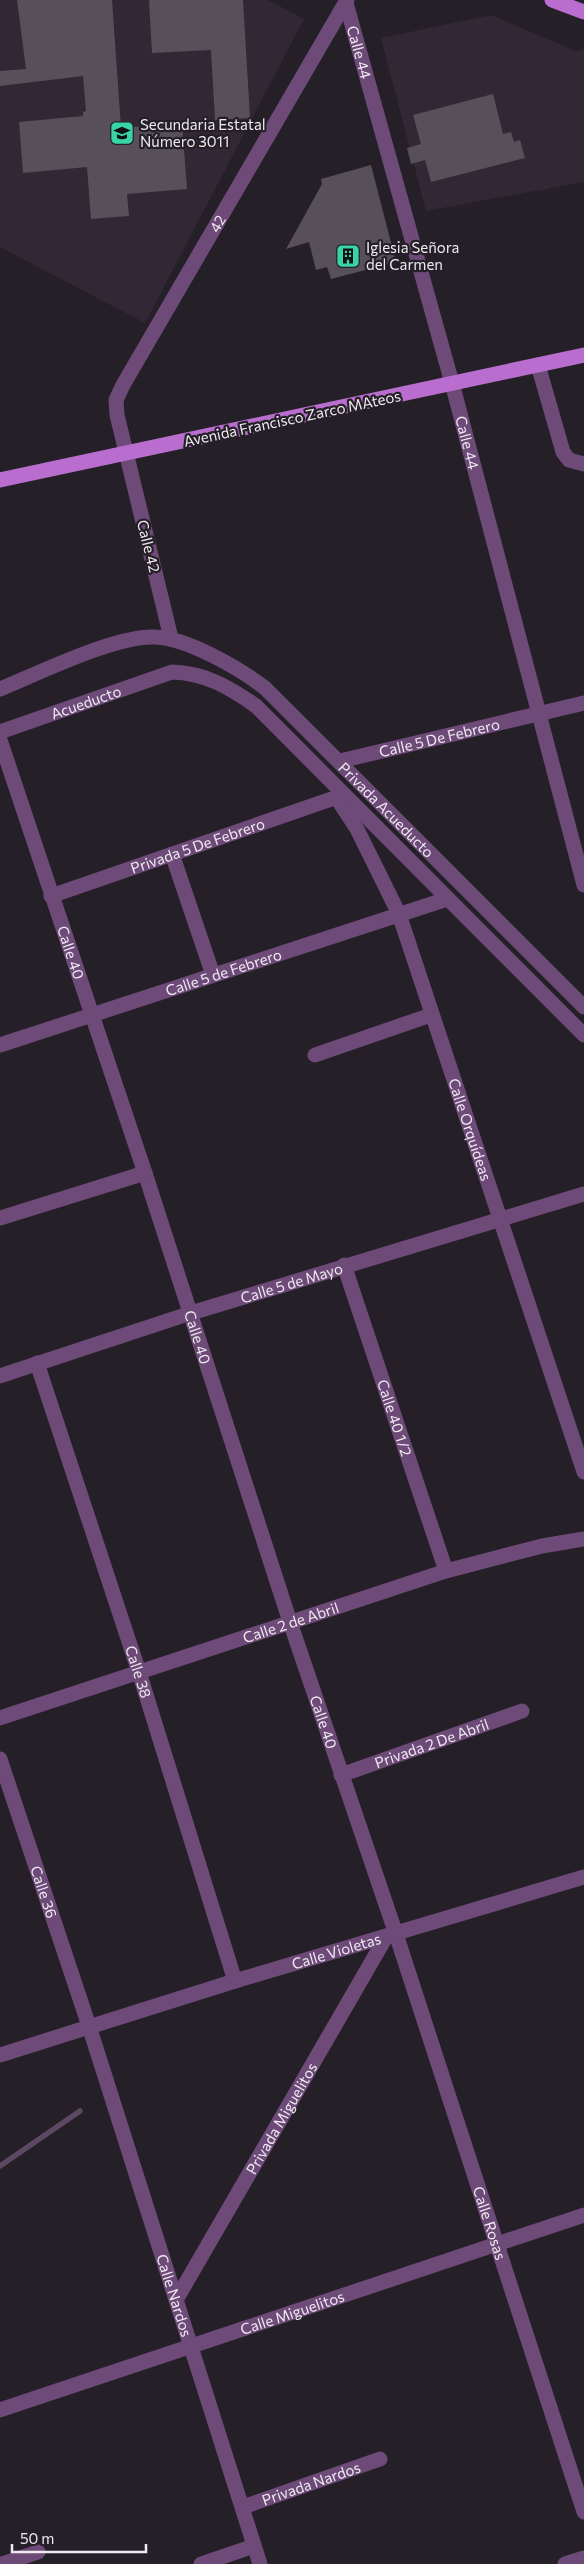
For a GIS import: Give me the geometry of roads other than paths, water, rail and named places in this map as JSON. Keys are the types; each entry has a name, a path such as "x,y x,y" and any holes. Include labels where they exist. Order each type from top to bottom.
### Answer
{"main road":[{"path":"552,0 584,12"},
{"name":"Avenida Francisco Zarco MAteos","path":"0,480 584,355"}],"street":[{"name":"Calle 44","path":"347,1 582,867 584,884"},
{"name":"42","path":"126,454 117,415 116,400 123,385 347,1"},
{"path":"538,364 563,452 569,460 584,464"},
{"name":"Calle 42","path":"126,454 171,638"},
{"path":"0,689 131,639 171,638"},
{"name":"Privada Acueducto","path":"171,638 230,664 265,688 584,1007"},
{"name":"Privada Acueducto","path":"172,672 189,673 209,678 256,706 340,796 398,850 584,1035"},
{"name":"Acueducto","path":"0,732 172,672"},
{"name":"Calle 5 De Febrero","path":"340,761 584,703"},
{"name":"Calle 40","path":"0,740 145,1172 391,1936"},
{"name":"Privada 5 De Febrero","path":"51,896 340,796"},
{"name":"Calle Orquídeas","path":"340,796 399,914 499,1220 577,1433 584,1472"},
{"path":"398,850 412,836"},
{"path":"172,854 213,975"},
{"name":"Calle 5 de Febrero","path":"0,1045 446,899"},
{"path":"315,1055 431,1016"},
{"path":"0,1218 145,1172"},
{"name":"Calle 5 de Mayo","path":"0,1376 191,1313 584,1194"},
{"name":"Calle 40 1/2","path":"344,1266 446,1571"},
{"name":"Calle 38","path":"37,1363 139,1672 235,1981"},
{"name":"Calle 2 de Abril","path":"0,1718 446,1571 550,1544 584,1539"},
{"name":"Privada 2 De Abril","path":"340,1775 522,1711"},
{"name":"Calle 36","path":"0,1759 89,2026"},
{"name":"Calle Violetas","path":"0,2055 235,1981 584,1877"},
{"name":"Calle Rosas","path":"391,1936 584,2512"},
{"name":"Privada Miguelitos","path":"176,2300 391,1936"},
{"name":"Calle Nardos","path":"89,2026 260,2564"},
{"name":"Calle Miguelitos","path":"0,2410 584,2215"},
{"name":"Privada Nardos","path":"243,2507 380,2459"},
{"path":"201,2564 254,2546"},
{"path":"2,2564 38,2552"},
{"path":"565,2564 584,2558"}],"waterway":[{"path":"0,2166 80,2111"}],"place":[{"name":"Secundaria Estatal Número 3011","path":"122,133"},
{"name":"Iglesia Señora del Carmen","path":"348,256"}]}
